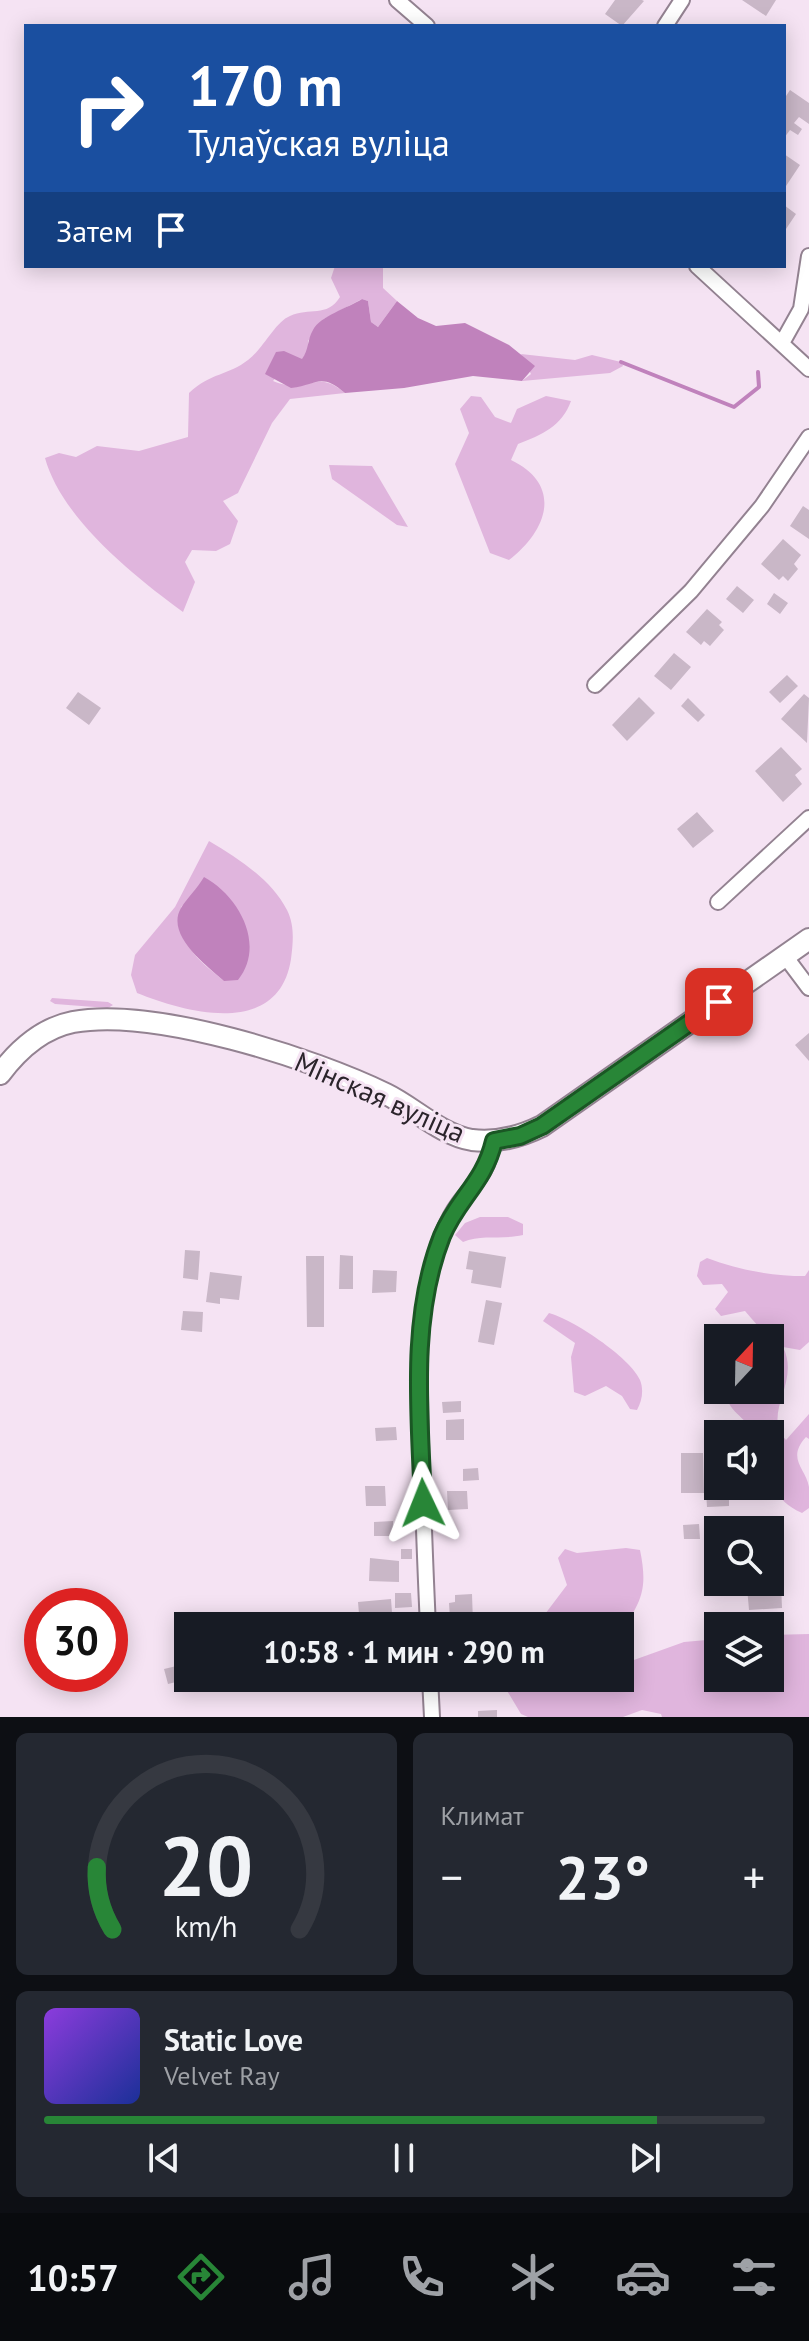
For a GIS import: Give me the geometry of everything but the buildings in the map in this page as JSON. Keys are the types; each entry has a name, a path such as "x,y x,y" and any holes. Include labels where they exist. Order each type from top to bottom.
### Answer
{"main road":[{"path":"494,1141 520,1136 542,1126 809,939"},
{"name":"Мінская вуліца","path":"0,1074 28,1044 52,1028 73,1022 97,1020 177,1028 301,1059 388,1095 453,1133 470,1139 494,1141"}],"street":[{"path":"397,0 425,24"},
{"path":"666,24 682,0"},
{"path":"782,343 801,309 809,256"},
{"path":"699,268 809,369"},
{"path":"595,685 691,591 762,506 809,437"},
{"path":"718,902 809,818"},
{"path":"785,956 809,988"},
{"path":"428,1612 420,1393 421,1343 430,1273 442,1235 459,1203 475,1187 489,1161 494,1141"},
{"path":"431,1692 432,1717"}],"shaded area":[{"path":"334,268 383,268 383,288 397,301 378,327 371,322 368,301 362,299 324,319 308,341 308,350 302,360 293,358 273,381 296,386 326,382 345,393 290,399 272,423 238,493 223,501 238,521 230,544 216,551 192,550 185,562 195,582 183,612 122,564 83,524 54,481 45,458 59,453 76,457 97,446 139,451 188,437 189,393 248,360 285,319 297,313 329,308 340,297 331,278"},
{"path":"362,299 368,301 371,322 378,327 397,301 418,318 436,326 465,323 509,345 535,366 522,381 473,376 404,388 345,393 324,381 291,388 265,374 276,352 284,351 302,359 317,325"},
{"path":"521,354 575,360 592,355 621,362 623,366 610,373 522,381 531,374"},
{"path":"471,396 481,397 495,417 511,423 517,409 546,396 571,401 557,423 518,444 511,460 538,482 544,495 544,508 533,535 509,560 490,553 455,464 469,433 460,409"},
{"path":"329,465 372,466 408,527 397,525 332,479"},
{"path":"209,841 243,863 272,889 290,916 291,959 283,984 269,1000 251,1010 229,1013 181,1008 137,993 131,975 135,955 175,907","holes":["194,895 224,981 197,957 187,942 181,907"]},
{"path":"204,877 228,896 245,922 249,952 238,980 224,981 217,975 190,949 179,929 181,908"},
{"path":"52,998 108,1002 113,1005 108,1008 55,1004 50,1001"},
{"path":"480,1217 508,1217 523,1224 523,1235 463,1242 455,1235 465,1223"},
{"path":"707,1258 743,1269 805,1276 809,1270 809,1342 800,1350 784,1347 784,1324 756,1324 745,1311 721,1316 715,1309 728,1292 722,1284 703,1285 697,1276 700,1262"},
{"path":"549,1313 599,1340 625,1361 640,1380 642,1388 637,1410 630,1409 622,1396 606,1386 585,1396 574,1392 571,1357 575,1343 543,1321"},
{"path":"784,1350 788,1373 784,1389"},
{"path":"730,1404 780,1404 778,1420 744,1420"},
{"path":"809,1414 809,1439 806,1437 800,1445 797,1457 809,1487 809,1508 802,1513 783,1500 784,1437 786,1440"},
{"path":"626,1548 640,1550 643,1585 634,1612 547,1612 567,1585 558,1558 565,1549 577,1553"},
{"path":"809,1634 809,1717 662,1717 661,1714 642,1710 623,1717 528,1717 521,1714 508,1692 634,1692 634,1660 684,1642 704,1640 704,1692 784,1692 784,1635"}],"waterway":[{"path":"621,362 734,407 759,387 758,372"}],"route":[{"path":"423,1503 421,1343 430,1273 442,1235 459,1203 475,1187 489,1161 494,1141 520,1136 542,1126 719,1002"}]}
